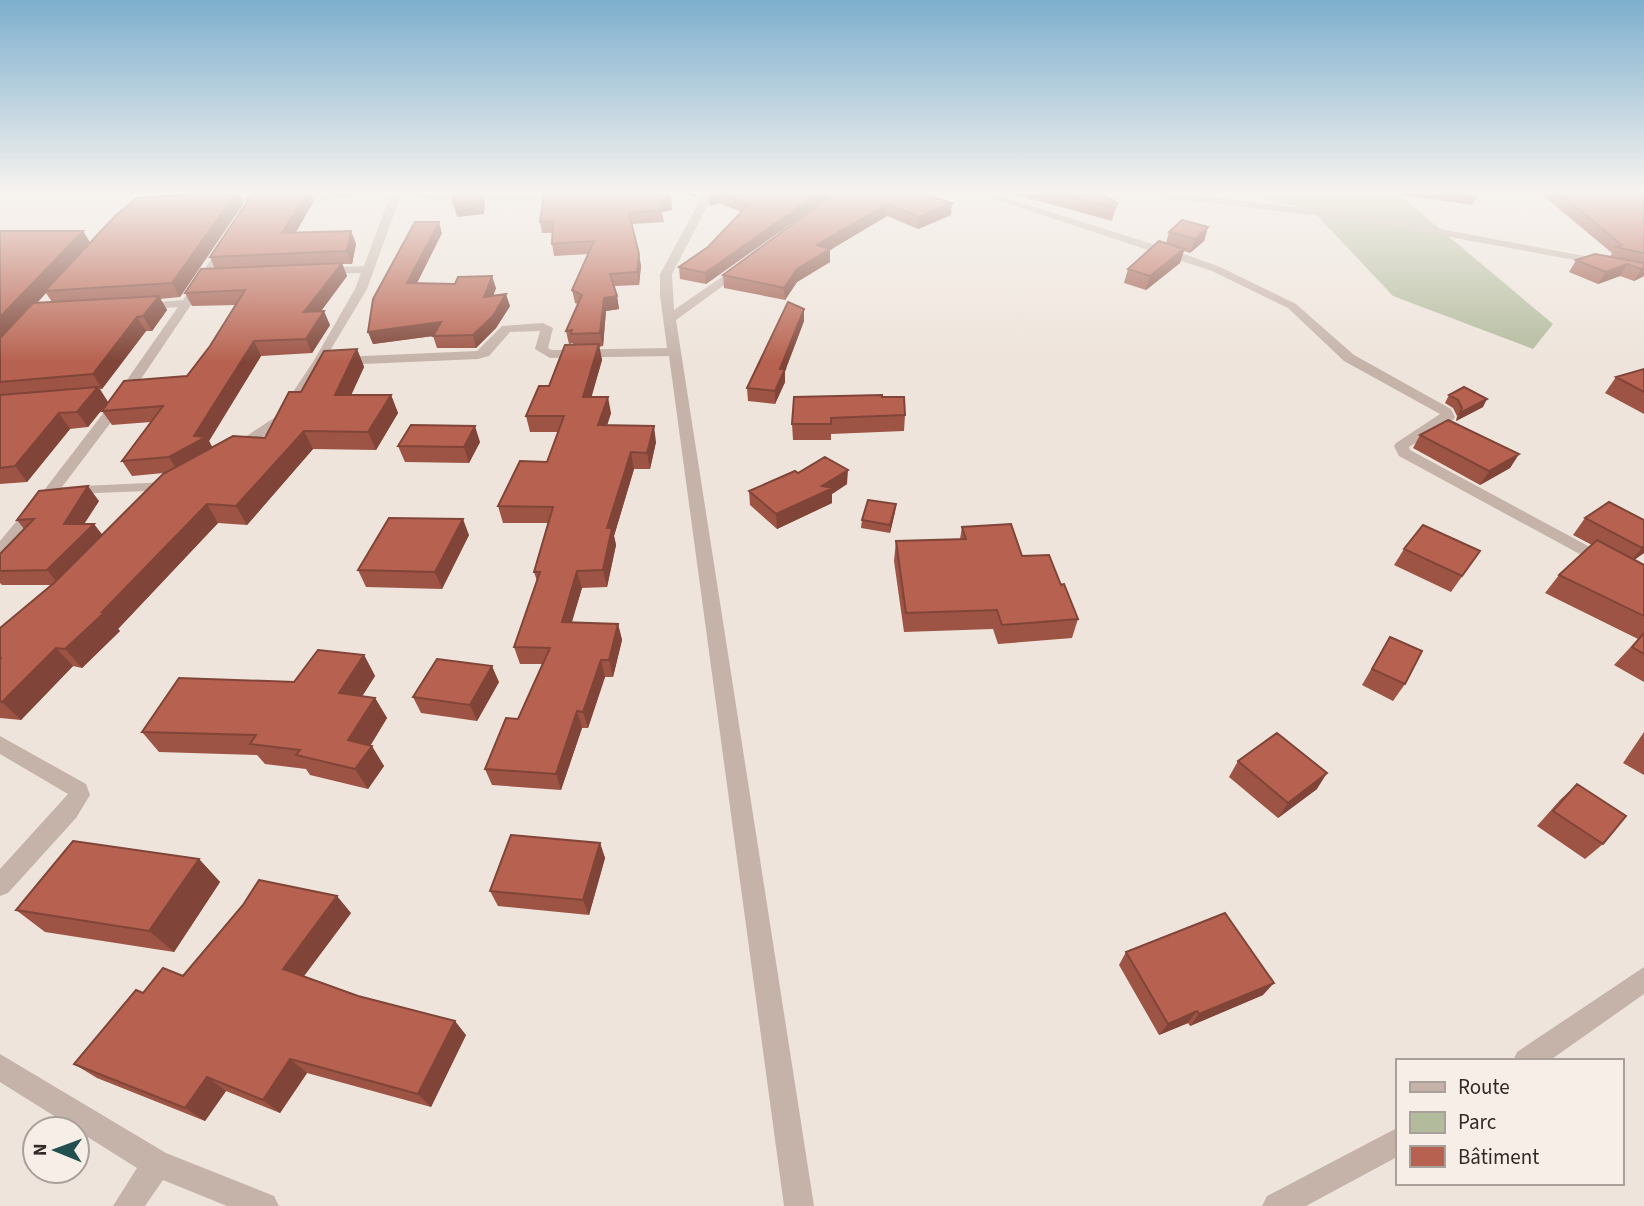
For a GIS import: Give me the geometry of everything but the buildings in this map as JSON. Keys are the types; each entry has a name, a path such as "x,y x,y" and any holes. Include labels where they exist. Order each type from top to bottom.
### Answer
{"street":[{"path":"0,552 50,492 117,395 187,303 211,277 225,249"},
{"path":"225,455 278,423 319,362 369,269 376,249"},
{"path":"679,249 666,274 666,295 799,1206"},
{"path":"1158,249 1186,258 1292,306 1349,358 1446,412 1448,417 1401,446 1404,453 1644,583"},
{"path":"1524,249 1644,270"},
{"path":"670,319 750,262"},
{"path":"314,272 369,269"},
{"path":"133,306 187,303"},
{"path":"319,362 478,355 485,352 506,329 543,327 547,332 541,349 550,354 675,352"},
{"path":"152,505 169,487 182,479"},
{"path":"50,492 169,487"},
{"path":"0,744 79,790 79,796 0,885"},
{"path":"1529,1059 1644,979"},
{"path":"0,1067 157,1164 264,1206"},
{"path":"1277,1206 1351,1169 1396,1143"},
{"path":"128,1206 157,1164"}],"green space":[{"path":"1349,249 1464,249 1553,324 1533,349 1393,296"}]}
